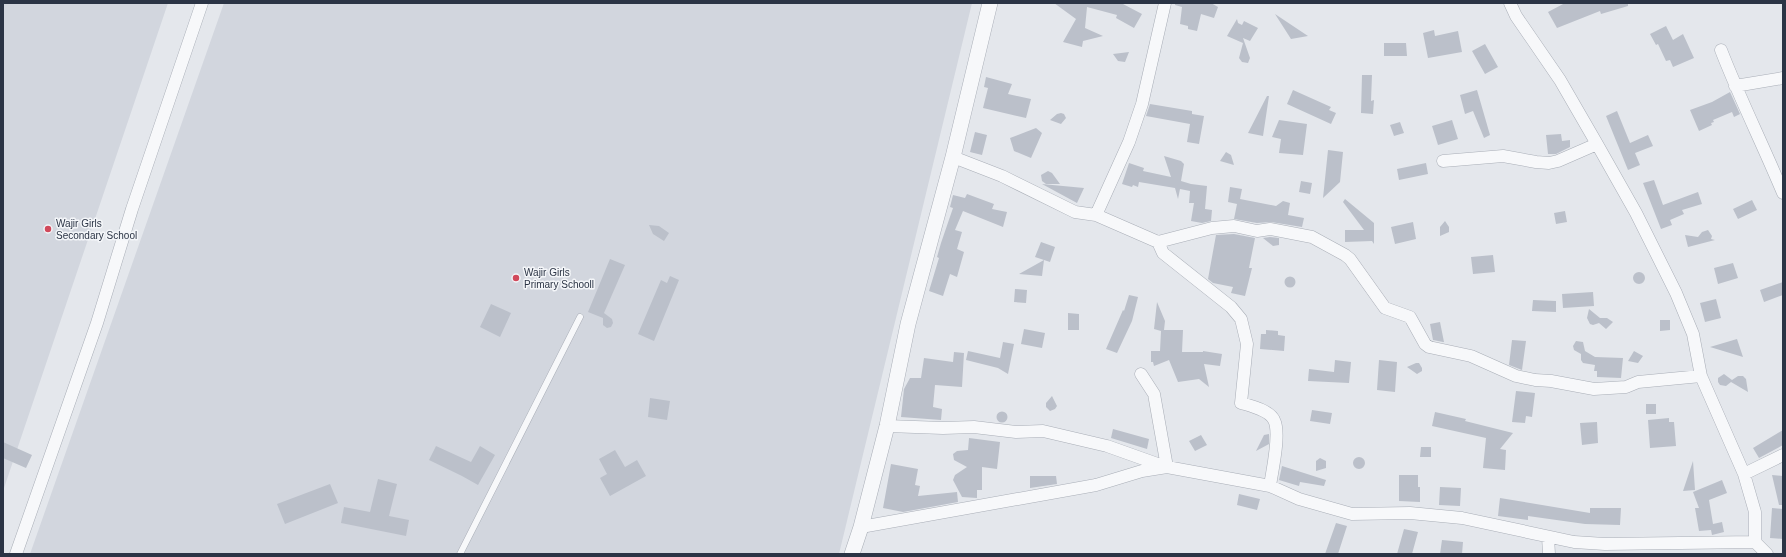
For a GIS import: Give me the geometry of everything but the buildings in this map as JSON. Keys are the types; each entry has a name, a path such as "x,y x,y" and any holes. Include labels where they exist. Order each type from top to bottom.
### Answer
{"street":[{"path":"16,554 97,323 132,209 202,3"},
{"path":"852,554 861,527 887,426 908,324 953,157 990,3"},
{"path":"1096,215 1129,142 1142,104 1165,3"},
{"path":"1510,3 1516,16 1560,80 1597,144 1636,213 1676,293 1693,334 1701,376 1744,474 1755,512 1755,542 1767,554"},
{"path":"1721,50 1735,86 1767,154 1783,193"},
{"path":"1735,86 1783,78"},
{"path":"1443,161 1503,156 1549,163 1558,161 1597,144"},
{"path":"953,157 1002,176 1075,212 1096,215 1158,242 1212,228 1234,226 1257,231 1270,229 1312,237 1345,255 1385,308 1410,316 1425,344 1429,347 1471,356 1516,376 1594,388 1626,387 1638,382 1701,376"},
{"path":"1158,242 1163,253 1231,307 1241,318 1247,344 1241,402 1265,412 1274,420 1276,434 1270,486"},
{"path":"1141,374 1154,394 1167,467"},
{"path":"887,426 943,428 974,427 1016,432 1043,431 1107,446 1167,467 1270,486 1299,499 1352,514 1410,513 1462,518 1574,542 1606,544 1755,542"},
{"path":"1744,474 1783,455"},
{"path":"861,527 1096,485 1142,471 1167,467"},
{"path":"1548,537 1549,554"}],"lane":[{"path":"460,554 580,317"}],"shaded area":[{"name":"Wajir Girls Secondary School","path":"3,3 168,3 3,491"},
{"name":"Wajir Girls Primary Schooll","path":"224,3 972,3 839,554 30,554"}],"place":[{"name":"Wajir Girls Secondary School","path":"48,229"},
{"name":"Wajir Girls Primary Schooll","path":"516,278"}]}
